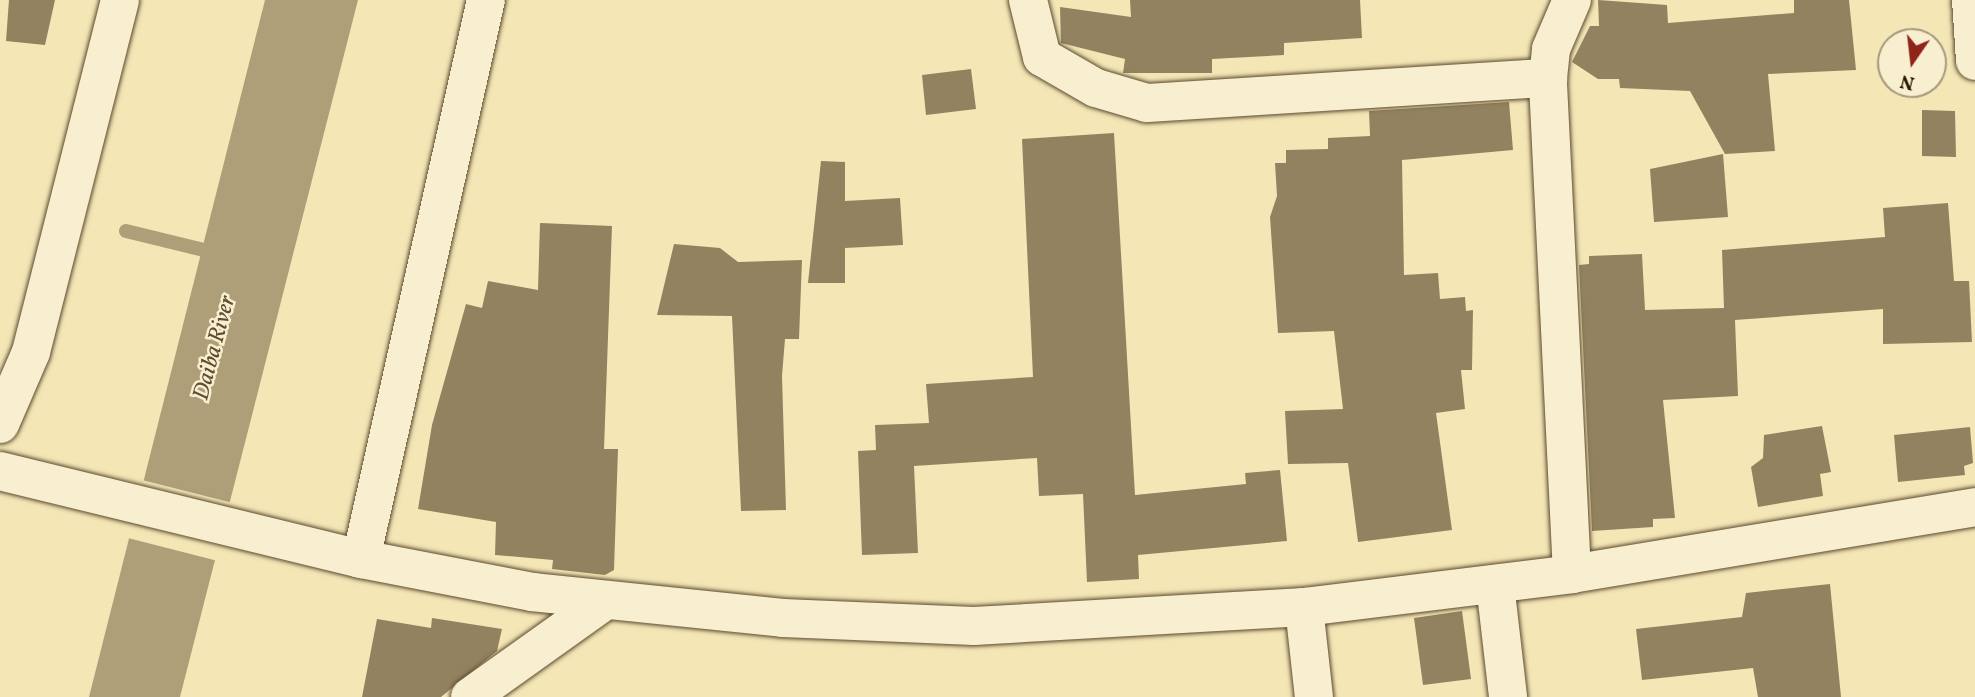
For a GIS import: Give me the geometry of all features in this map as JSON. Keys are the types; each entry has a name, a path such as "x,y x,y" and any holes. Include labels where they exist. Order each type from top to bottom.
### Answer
{"street":[{"path":"0,424 31,352 120,0"},
{"path":"352,557 486,0"},
{"path":"1028,0 1042,57 1096,88 1147,103 1548,78"},
{"path":"1572,0 1551,49 1548,78 1572,574"},
{"path":"1971,0 1975,61"},
{"path":"6,472 352,557 602,603 974,626 1304,607 1572,574 1975,507"},
{"path":"1495,584 1508,697"},
{"path":"470,697 602,603"},
{"path":"1304,607 1314,697"}],"water":[{"name":"Daiba River","path":"265,0 358,0 180,697 89,697"}],"pier":[{"path":"138,479 233,503 218,561 124,537"}],"building":[{"path":"9,0 55,0 45,45 6,41"},
{"path":"1130,0 1360,0 1362,38 1284,43 1284,55 1212,59 1212,73 1123,73 1125,59 1061,43 1060,7 1131,17"},
{"path":"1598,0 1667,5 1668,23 1794,13 1794,0 1849,0 1856,70 1768,74 1775,151 1725,154 1690,91 1620,88 1619,79 1598,79 1572,62 1590,26 1599,26"},
{"path":"971,69 976,109 926,115 922,75"},
{"path":"1509,102 1513,150 1402,160 1404,275 1438,273 1440,299 1465,297 1466,311 1473,310 1472,370 1461,370 1465,409 1436,413 1452,530 1358,542 1348,463 1288,464 1285,411 1343,409 1334,331 1278,333 1270,217 1277,196 1275,163 1286,163 1286,150 1328,149 1328,138 1370,136 1369,111"},
{"path":"1922,110 1955,111 1956,157 1922,156"},
{"path":"1114,133 1135,495 1246,484 1245,473 1280,470 1287,541 1138,555 1139,579 1087,582 1083,494 1039,496 1037,458 914,466 918,553 862,555 858,451 876,450 875,425 929,423 926,384 1033,377 1022,139"},
{"path":"1723,154 1728,217 1654,222 1650,169"},
{"path":"821,161 845,162 845,201 900,198 903,245 845,248 845,283 808,283"},
{"path":"1948,203 1954,281 1969,281 1972,342 1883,344 1883,309 1735,320 1738,396 1663,400 1675,518 1653,519 1653,527 1592,531 1579,265 1589,264 1589,256 1642,254 1645,310 1724,308 1722,250 1885,237 1883,208"},
{"path":"540,223 612,226 604,449 618,449 614,570 605,575 552,569 553,560 495,555 496,522 418,509 432,425 466,304 482,308 488,281 538,290"},
{"path":"674,244 720,248 738,262 802,260 799,339 785,339 782,376 786,510 741,511 732,316 657,315"},
{"path":"1822,426 1831,472 1820,474 1823,496 1758,507 1751,467 1763,458 1764,435"},
{"path":"1970,427 1973,463 1964,466 1965,475 1898,482 1894,435"},
{"path":"1830,584 1841,697 1758,697 1753,668 1642,680 1636,629 1742,617 1746,593"},
{"path":"1462,611 1471,679 1423,685 1414,618"},
{"path":"432,618 502,629 497,651 441,697 362,697 377,619 431,628"}],"waterway":[{"path":"126,231 216,253"}]}
